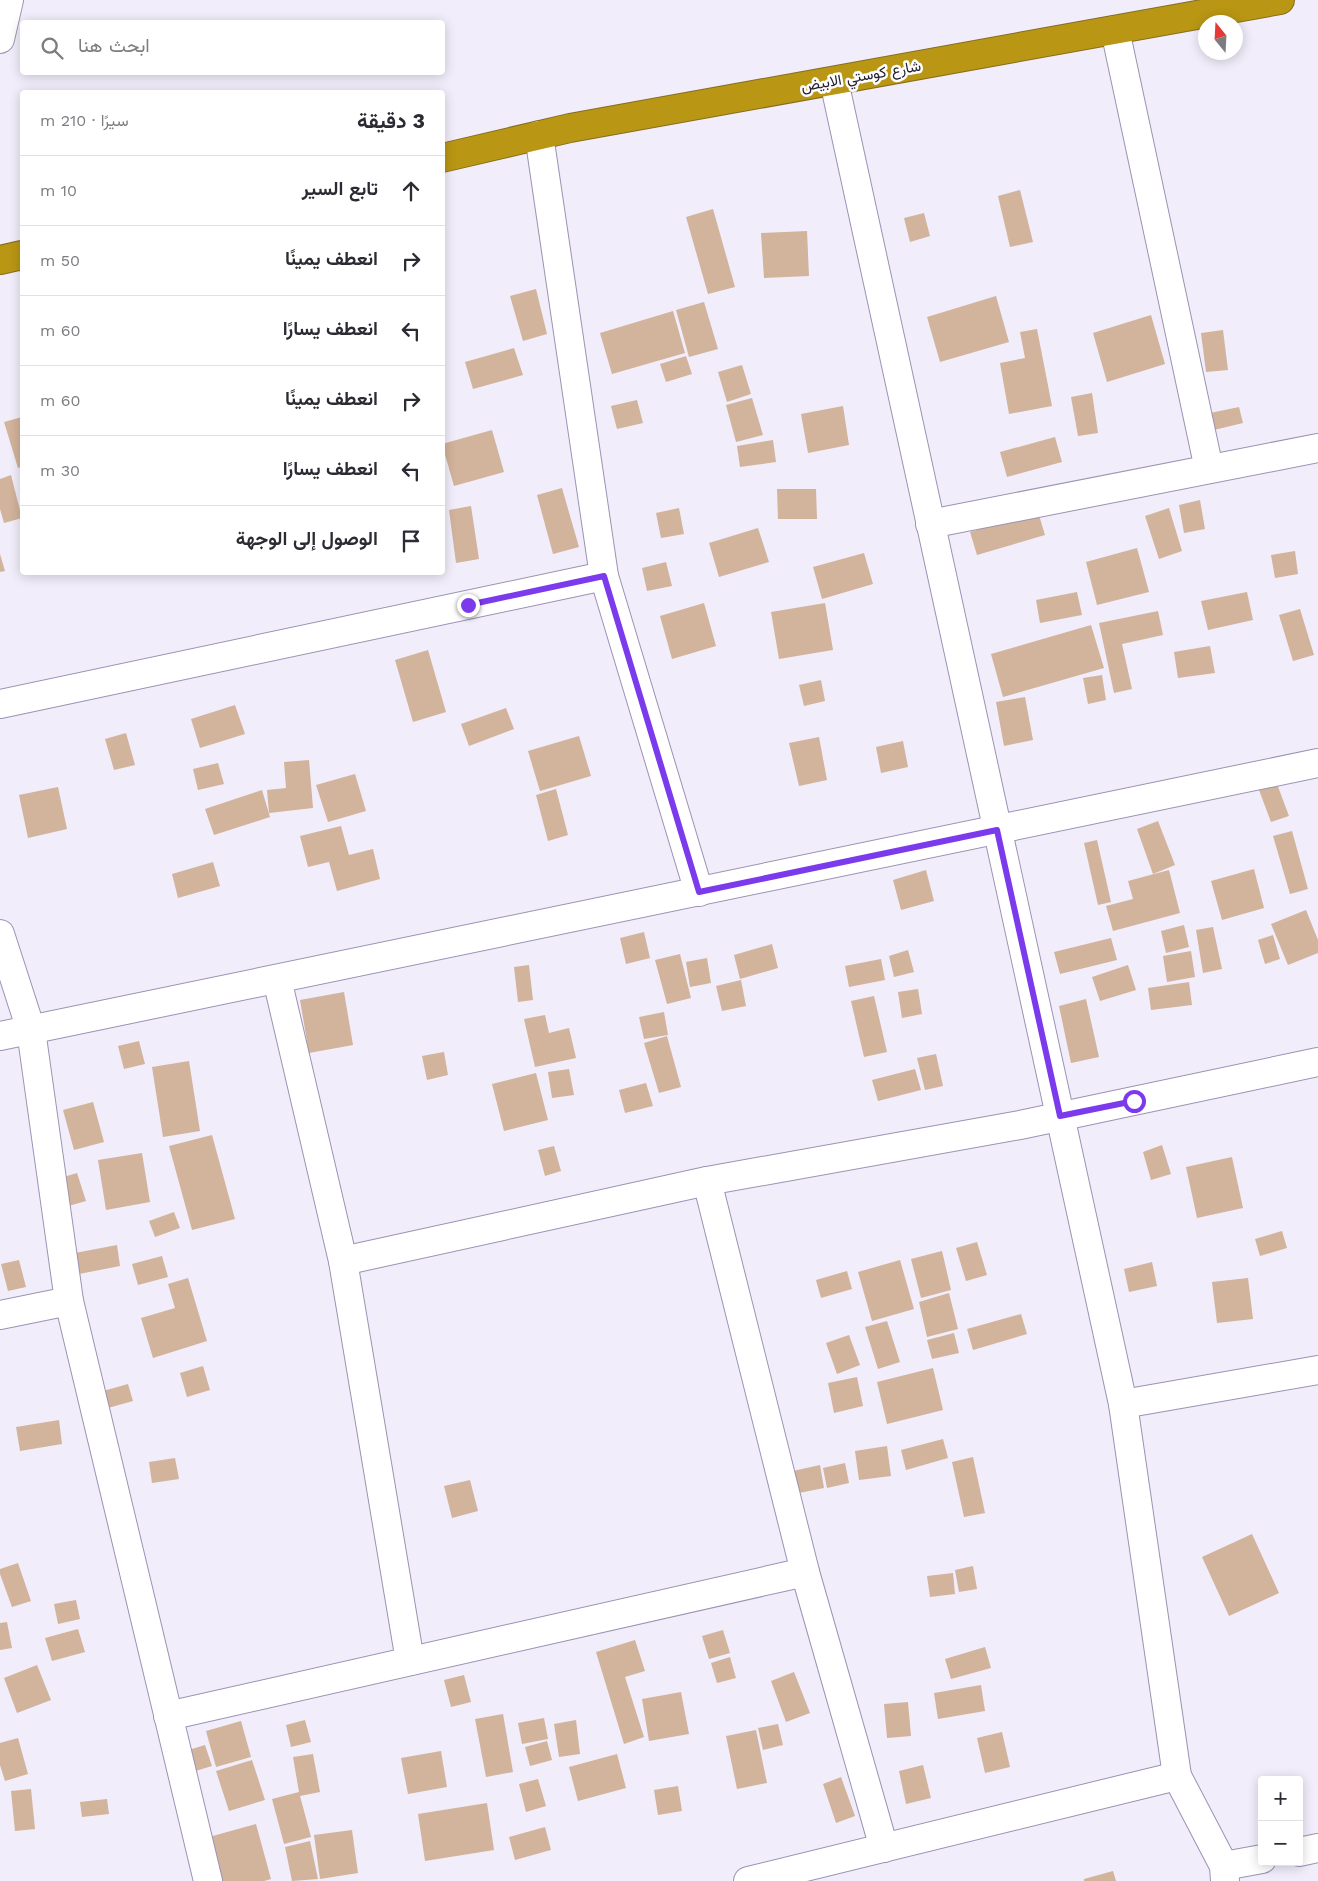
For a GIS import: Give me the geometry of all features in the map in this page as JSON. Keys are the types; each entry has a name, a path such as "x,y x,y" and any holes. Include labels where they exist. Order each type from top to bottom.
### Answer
{"highway":[{"name":"شارع كوستي الابيض","path":"445,157 539,135 1280,0"},
{"path":"0,260 20,255"}],"street":[{"path":"0,38 9,0"},
{"path":"1115,30 1208,470"},
{"path":"834,81 1124,1404 1177,1776 1225,1873 1258,1861"},
{"path":"539,135 604,576 699,892"},
{"path":"930,524 1318,448"},
{"path":"0,704 604,576"},
{"path":"0,1036 1318,763"},
{"path":"0,934 31,1030 69,1301 208,1881"},
{"path":"277,979 343,1261 410,1661"},
{"path":"343,1261 708,1181 1060,1116 1318,1062"},
{"path":"708,1181 805,1572 884,1848"},
{"path":"0,1315 69,1301"},
{"path":"1124,1404 1318,1370"},
{"path":"168,1716 805,1572"},
{"path":"748,1881 1177,1776"},
{"path":"1303,1851 1318,1848"}],"building":[{"path":"1020,190 1033,242 1010,247 998,196"},
{"path":"713,209 735,287 708,294 686,217"},
{"path":"924,213 930,236 910,242 904,218"},
{"path":"807,231 809,276 764,278 761,233"},
{"path":"536,289 547,334 523,341 510,296"},
{"path":"996,296 1009,342 940,362 927,317"},
{"path":"704,302 718,349 689,357 676,310"},
{"path":"673,311 685,353 612,374 600,333"},
{"path":"1151,315 1165,364 1107,382 1093,333"},
{"path":"1037,329 1052,406 1009,414 1000,363 1025,358 1020,332"},
{"path":"1223,330 1228,370 1206,372 1201,333"},
{"path":"514,348 523,375 473,389 465,362"},
{"path":"686,356 692,374 666,382 660,364"},
{"path":"742,365 751,394 727,402 718,372"},
{"path":"1092,393 1098,433 1078,436 1071,397"},
{"path":"752,398 763,435 736,442 726,405"},
{"path":"637,400 643,423 617,429 611,406"},
{"path":"843,406 849,445 808,453 801,414"},
{"path":"1239,407 1243,423 1214,430 1210,413"},
{"path":"20,418 20,468 18,468 4,422"},
{"path":"492,430 504,472 454,486 445,454 445,443"},
{"path":"1055,437 1062,462 1007,477 1000,452"},
{"path":"773,440 776,462 740,467 737,446"},
{"path":"11,475 20,510 20,519 4,523 0,509 0,479"},
{"path":"562,488 579,547 553,554 537,495"},
{"path":"777,489 816,489 817,519 778,519"},
{"path":"1200,500 1205,529 1184,533 1179,505"},
{"path":"471,506 479,559 456,563 449,510"},
{"path":"679,508 684,534 661,538 656,513"},
{"path":"1169,508 1182,551 1159,559 1145,516"},
{"path":"1038,512 1045,535 977,555 970,532"},
{"path":"758,528 769,562 719,577 709,543"},
{"path":"1137,548 1149,592 1097,605 1086,562"},
{"path":"1295,551 1298,574 1275,578 1271,555"},
{"path":"864,553 873,584 822,599 813,567"},
{"path":"0,554 5,571 0,572"},
{"path":"666,562 672,586 647,591 642,568"},
{"path":"1077,592 1082,615 1040,623 1036,600"},
{"path":"1247,592 1253,620 1208,630 1201,601"},
{"path":"704,603 716,646 672,659 660,616"},
{"path":"825,603 833,650 779,659 771,612"},
{"path":"1300,609 1314,655 1293,661 1279,615"},
{"path":"1158,611 1163,635 1122,644 1132,689 1114,693 1099,623"},
{"path":"1091,625 1104,668 1003,697 991,654"},
{"path":"1210,646 1215,673 1178,678 1174,652"},
{"path":"428,650 446,712 413,722 395,660"},
{"path":"1102,675 1106,700 1088,704 1083,678"},
{"path":"821,680 825,701 804,706 799,685"},
{"path":"1025,697 1033,740 1004,746 996,702"},
{"path":"235,705 245,734 200,748 191,719"},
{"path":"506,708 514,729 469,746 461,724"},
{"path":"126,733 135,765 114,770 105,739"},
{"path":"579,736 591,776 540,791 528,751"},
{"path":"819,737 827,780 799,786 789,743"},
{"path":"903,741 908,767 881,773 876,747"},
{"path":"309,760 313,808 269,813 267,790 286,788 284,762"},
{"path":"218,763 224,784 198,790 193,769"},
{"path":"355,774 366,811 328,822 316,785"},
{"path":"1274,776 1289,816 1271,822 1256,782"},
{"path":"58,787 67,829 28,838 19,795"},
{"path":"556,789 568,835 548,841 536,795"},
{"path":"262,790 270,817 214,835 205,809"},
{"path":"1158,821 1175,865 1153,874 1137,829"},
{"path":"341,826 349,855 373,849 380,879 337,891 329,862 308,867 300,836"},
{"path":"1292,831 1308,889 1290,894 1273,836"},
{"path":"1097,840 1111,902 1098,905 1084,843"},
{"path":"213,862 220,886 178,898 172,874"},
{"path":"1254,869 1264,908 1222,920 1211,881"},
{"path":"926,870 934,901 901,910 893,880"},
{"path":"1169,870 1180,913 1113,931 1106,906 1133,899 1128,881"},
{"path":"1306,910 1318,940 1318,953 1288,965 1271,924"},
{"path":"1184,925 1189,947 1166,953 1161,931"},
{"path":"1213,927 1222,969 1203,973 1196,930"},
{"path":"644,932 650,958 626,964 620,938"},
{"path":"1273,935 1280,959 1265,964 1258,940"},
{"path":"1111,938 1117,960 1060,974 1054,952"},
{"path":"772,944 778,968 740,979 734,955"},
{"path":"908,950 914,972 894,977 889,956"},
{"path":"1191,951 1195,977 1167,982 1163,956"},
{"path":"680,954 691,998 667,1004 655,960"},
{"path":"707,958 711,983 690,987 686,962"},
{"path":"881,959 885,980 849,987 845,966"},
{"path":"529,965 533,1000 518,1002 514,967"},
{"path":"1128,965 1136,990 1100,1001 1092,977"},
{"path":"741,980 746,1006 722,1011 716,986"},
{"path":"1189,982 1192,1005 1151,1010 1148,988"},
{"path":"918,989 922,1014 902,1018 898,992"},
{"path":"344,992 353,1045 309,1053 300,1000"},
{"path":"874,996 887,1052 864,1057 851,1001"},
{"path":"1086,999 1099,1057 1071,1063 1059,1006"},
{"path":"664,1012 668,1035 644,1039 639,1017"},
{"path":"545,1015 549,1033 569,1028 576,1058 535,1067 524,1019"},
{"path":"667,1036 681,1087 659,1093 644,1043"},
{"path":"139,1041 145,1064 124,1069 118,1046"},
{"path":"444,1052 448,1075 427,1080 422,1056"},
{"path":"936,1054 943,1086 925,1090 917,1058"},
{"path":"189,1061 200,1131 163,1137 152,1067"},
{"path":"569,1069 574,1095 552,1098 548,1072"},
{"path":"915,1069 921,1090 878,1101 872,1080"},
{"path":"536,1073 548,1120 504,1131 492,1084"},
{"path":"646,1083 653,1106 625,1113 619,1090"},
{"path":"93,1102 104,1142 74,1150 63,1110"},
{"path":"212,1135 235,1219 192,1230 169,1146"},
{"path":"1162,1145 1171,1174 1151,1180 1143,1152"},
{"path":"554,1146 561,1171 545,1176 538,1150"},
{"path":"142,1153 150,1202 106,1210 98,1160"},
{"path":"1232,1157 1243,1208 1197,1218 1186,1167"},
{"path":"77,1173 86,1201 65,1207 57,1179"},
{"path":"174,1212 180,1228 155,1237 149,1221"},
{"path":"1282,1231 1287,1248 1260,1256 1255,1239"},
{"path":"977,1242 987,1275 966,1281 956,1248"},
{"path":"117,1245 120,1266 79,1274 75,1253"},
{"path":"942,1251 951,1290 921,1298 911,1259"},
{"path":"162,1256 168,1277 138,1285 132,1264"},
{"path":"19,1260 26,1287 8,1291 1,1264"},
{"path":"900,1260 914,1309 872,1321 858,1272"},
{"path":"1152,1262 1157,1286 1129,1292 1124,1269"},
{"path":"847,1271 852,1289 821,1298 816,1280"},
{"path":"188,1278 207,1341 153,1358 141,1318 175,1308 168,1284"},
{"path":"1248,1278 1253,1319 1217,1323 1212,1282"},
{"path":"949,1293 958,1329 927,1337 919,1302"},
{"path":"1021,1314 1027,1334 973,1350 967,1329"},
{"path":"887,1321 900,1362 878,1369 865,1327"},
{"path":"954,1333 959,1353 932,1359 927,1340"},
{"path":"849,1335 860,1365 837,1374 826,1343"},
{"path":"203,1366 210,1390 187,1397 180,1373"},
{"path":"933,1368 943,1410 887,1424 877,1382"},
{"path":"857,1377 863,1406 834,1413 828,1383"},
{"path":"128,1384 133,1401 108,1408 103,1391"},
{"path":"59,1420 62,1444 20,1451 16,1427"},
{"path":"943,1439 948,1458 906,1470 901,1450"},
{"path":"887,1446 891,1476 859,1480 855,1451"},
{"path":"973,1457 985,1513 964,1517 952,1462"},
{"path":"175,1458 179,1479 152,1483 149,1462"},
{"path":"845,1463 849,1483 827,1488 823,1468"},
{"path":"820,1465 824,1488 799,1493 793,1471"},
{"path":"470,1480 478,1511 452,1518 444,1486"},
{"path":"1252,1534 1279,1593 1229,1616 1202,1557"},
{"path":"18,1563 31,1601 12,1607 0,1574 0,1569"},
{"path":"973,1566 977,1589 959,1592 955,1570"},
{"path":"953,1573 955,1594 930,1597 927,1576"},
{"path":"76,1600 80,1619 58,1624 54,1604"},
{"path":"7,1622 12,1648 0,1650 0,1623"},
{"path":"78,1629 85,1652 52,1661 45,1638"},
{"path":"723,1630 730,1653 709,1659 702,1636"},
{"path":"635,1640 645,1671 625,1677 644,1737 624,1744 596,1652"},
{"path":"985,1647 991,1668 951,1679 945,1659"},
{"path":"730,1657 736,1678 717,1683 711,1663"},
{"path":"37,1665 51,1700 17,1713 4,1678"},
{"path":"794,1672 810,1713 786,1722 771,1681"},
{"path":"464,1675 471,1702 451,1707 444,1680"},
{"path":"981,1685 985,1711 938,1719 934,1693"},
{"path":"681,1692 689,1734 649,1741 642,1699"},
{"path":"908,1702 911,1736 887,1738 884,1704"},
{"path":"503,1714 513,1772 486,1777 475,1719"},
{"path":"544,1718 548,1739 522,1744 518,1723"},
{"path":"305,1720 311,1742 291,1747 286,1725"},
{"path":"576,1720 580,1754 559,1757 554,1724"},
{"path":"241,1721 251,1757 216,1767 206,1731"},
{"path":"778,1724 783,1745 763,1750 758,1728"},
{"path":"756,1730 767,1783 737,1789 726,1736"},
{"path":"1002,1732 1010,1767 985,1773 977,1738"},
{"path":"18,1738 28,1774 5,1781 0,1765 0,1743"},
{"path":"547,1741 552,1760 530,1766 525,1747"},
{"path":"205,1745 212,1766 189,1773 182,1752"},
{"path":"441,1751 447,1787 408,1794 401,1758"},
{"path":"313,1754 320,1792 300,1796 311,1837 284,1844 272,1799 299,1792 293,1757"},
{"path":"617,1754 626,1788 578,1801 569,1767"},
{"path":"252,1760 265,1800 229,1811 216,1771"},
{"path":"923,1765 931,1798 906,1804 899,1771"},
{"path":"841,1777 855,1816 836,1823 823,1784"},
{"path":"538,1779 546,1806 526,1812 519,1784"},
{"path":"678,1786 682,1811 658,1815 654,1790"},
{"path":"31,1789 35,1829 15,1831 11,1791"},
{"path":"107,1799 109,1814 82,1817 80,1802"},
{"path":"487,1803 494,1850 425,1861 418,1814"},
{"path":"256,1824 271,1879 264,1881 222,1881 209,1837"},
{"path":"545,1827 551,1850 515,1860 509,1837"},
{"path":"352,1830 358,1873 320,1879 314,1835"},
{"path":"310,1841 318,1879 292,1881 285,1847"},
{"path":"1113,1871 1116,1881 1084,1881 1084,1879"}],"route":[{"path":"468,605 604,576 699,892 997,830 1060,1116 1134,1101"}]}
